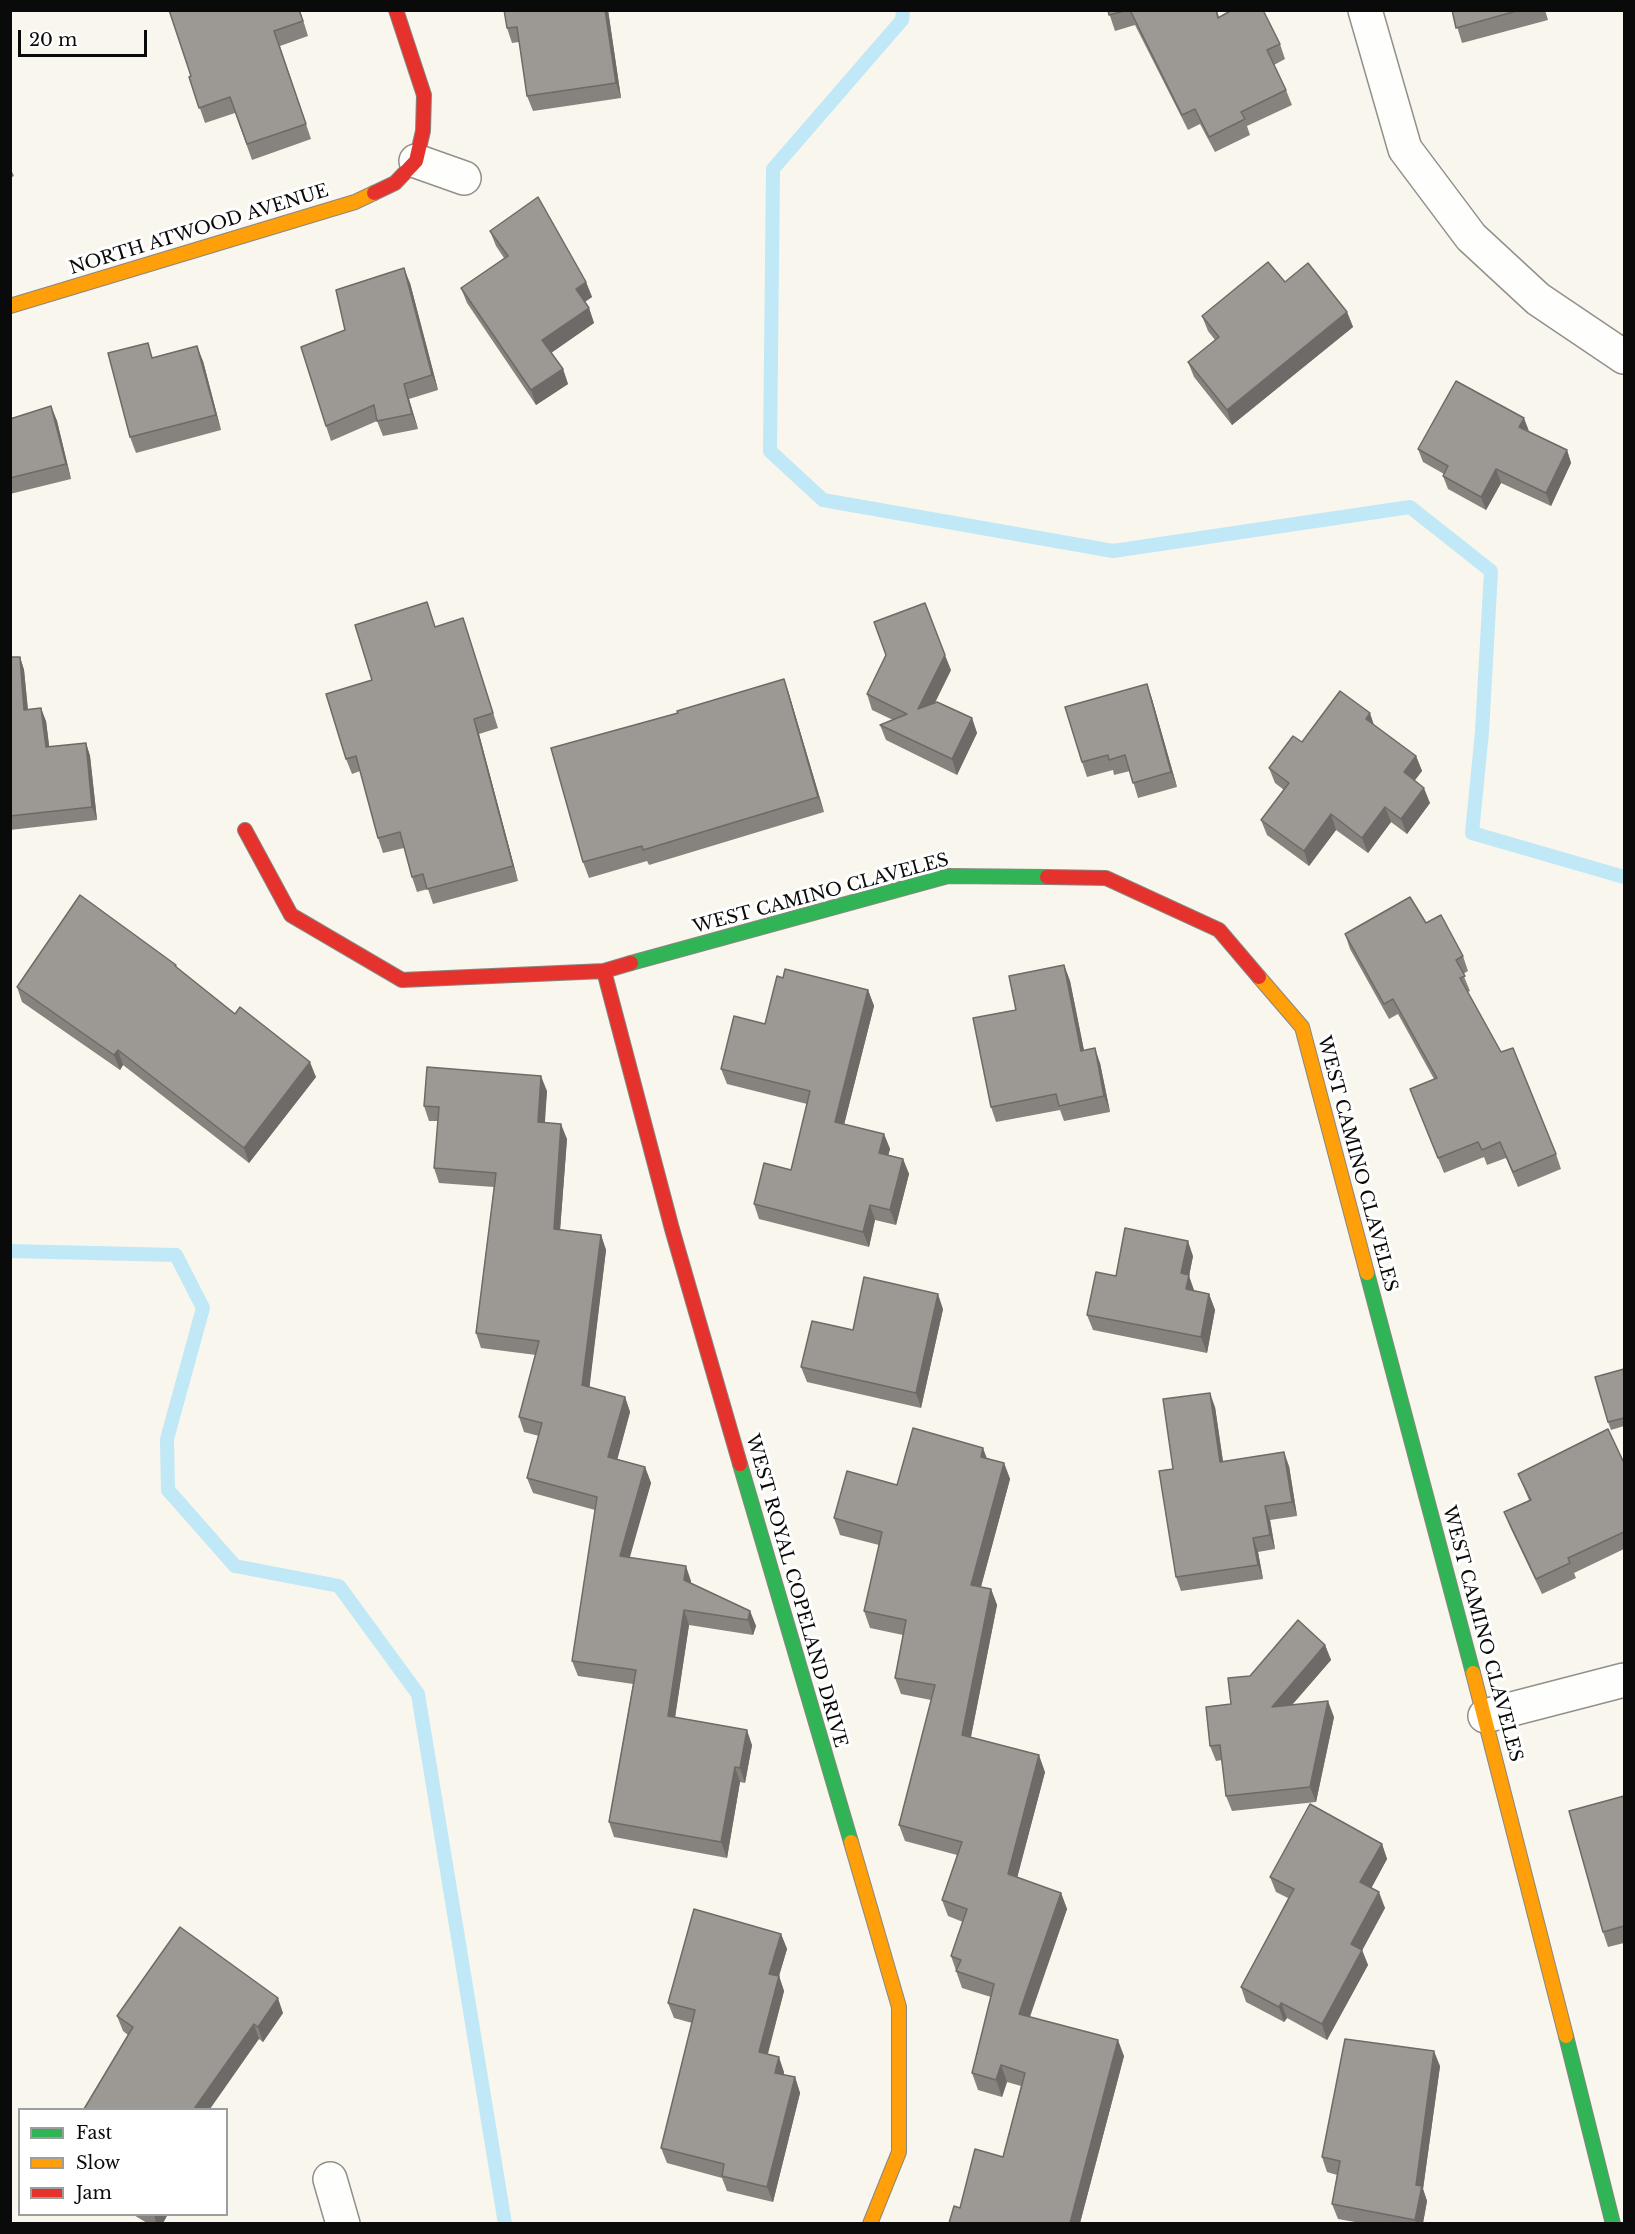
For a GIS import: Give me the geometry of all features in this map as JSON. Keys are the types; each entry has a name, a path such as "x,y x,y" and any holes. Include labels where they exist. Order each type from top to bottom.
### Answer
{"street":[{"path":"396,10 424,95 423,131 406,172 464,178"},
{"path":"1365,10 1406,149 1471,237 1538,299 1624,357"},
{"name":"NORTH ATWOOD AVENUE","path":"10,306 355,202 406,172"},
{"name":"WEST CAMINO CLAVELES","path":"245,830 291,915 402,980 604,971 948,876 1106,878 1219,930 1302,1027 1485,1716 1613,2223"},
{"name":"WEST ROYAL COPELAND DRIVE","path":"604,971 672,1229 899,2007 899,2152 870,2223"},
{"path":"1485,1716 1624,1680"},
{"path":"330,2180 343,2223"}],"building":[{"path":"169,10 299,10 303,21 274,31 306,124 247,144 230,97 199,108"},
{"path":"504,10 605,10 616,83 527,96 517,27 507,28"},
{"path":"1108,10 1128,10 1109,15"},
{"path":"1130,10 1216,10 1218,18 1232,10 1263,10 1280,44 1267,50 1286,90 1241,112 1245,119 1209,137 1195,109 1182,115"},
{"path":"1452,10 1520,10 1456,28"},
{"path":"538,197 586,282 576,289 589,308 542,340 563,369 531,390 461,288 508,256 490,231"},
{"path":"1268,262 1285,282 1308,263 1347,312 1227,410 1188,362 1219,337 1202,316"},
{"path":"404,268 432,375 404,384 412,414 377,421 374,405 326,426 301,347 345,330 336,290"},
{"path":"148,343 152,358 197,346 216,415 130,437 108,353"},
{"path":"1456,381 1524,418 1519,427 1567,450 1546,493 1496,469 1481,497 1443,476 1448,466 1418,449"},
{"path":"51,406 66,464 10,478 10,419"},
{"path":"427,602 435,627 463,618 493,713 474,719 513,866 427,889 423,874 412,877 400,832 378,838 356,756 346,759 326,694 372,680 355,625"},
{"path":"925,603 945,655 918,709 937,702 972,718 952,759 880,725 907,714 867,694 886,655 874,622"},
{"path":"10,657 20,657 24,710 41,708 46,747 86,743 92,807 10,816"},
{"path":"784,679 818,797 643,850 642,846 583,862 551,748 678,713 677,711"},
{"path":"1147,684 1171,772 1133,783 1125,755 1109,760 1108,755 1082,762 1065,707"},
{"path":"1340,691 1370,713 1366,719 1416,756 1404,772 1424,788 1401,819 1385,807 1362,838 1331,814 1304,851 1261,820 1289,783 1269,768 1293,736 1302,742"},
{"path":"80,895 176,965 235,1014 240,1007 310,1062 244,1148 118,1050 114,1055 17,987"},
{"path":"1410,897 1426,923 1441,915 1463,956 1456,960 1465,976 1460,978 1501,1052 1513,1048 1556,1154 1513,1172 1500,1142 1482,1150 1478,1142 1438,1158 1410,1089 1437,1078 1393,999 1384,1004 1345,934"},
{"path":"1064,965 1081,1051 1095,1048 1104,1096 1059,1106 1056,1094 991,1107 973,1018 1016,1010 1009,976"},
{"path":"785,969 868,990 835,1122 884,1134 879,1153 903,1159 890,1210 870,1205 863,1232 754,1204 764,1163 791,1170 810,1091 721,1069 734,1016 765,1024 777,976 783,978"},
{"path":"427,1067 541,1076 538,1122 561,1124 554,1229 601,1235 582,1385 625,1397 608,1457 645,1467 620,1556 686,1566 684,1580 750,1611 748,1620 684,1610 668,1716 747,1730 740,1768 735,1767 721,1842 609,1822 636,1670 572,1661 597,1497 527,1478 542,1423 519,1417 539,1341 476,1333 496,1173 434,1168 439,1107 424,1106"},
{"path":"1125,1228 1188,1241 1181,1273 1189,1275 1186,1289 1209,1294 1201,1337 1087,1315 1096,1272 1116,1276"},
{"path":"864,1277 938,1294 916,1393 801,1367 812,1321 853,1330"},
{"path":"1624,1369 1624,1418 1608,1422 1595,1377"},
{"path":"1210,1393 1220,1462 1284,1452 1292,1502 1265,1506 1270,1535 1253,1538 1258,1565 1176,1577 1159,1471 1173,1469 1163,1399"},
{"path":"913,1428 983,1448 981,1457 1004,1463 971,1585 991,1589 962,1735 1039,1755 1008,1874 1061,1893 1019,2014 1118,2040 1070,2223 949,2223 954,2206 960,2208 975,2149 1003,2157 1025,2073 1001,2065 996,2080 972,2073 994,1984 956,1971 961,1960 951,1956 967,1909 942,1900 962,1842 899,1825 935,1685 895,1678 906,1620 864,1611 882,1532 834,1518 847,1471 897,1485"},
{"path":"1608,1429 1624,1463 1624,1532 1568,1558 1570,1563 1536,1579 1504,1512 1531,1500 1518,1474"},
{"path":"1298,1620 1325,1645 1272,1707 1328,1701 1310,1787 1226,1796 1220,1745 1210,1746 1206,1707 1231,1704 1228,1678 1250,1676"},
{"path":"1624,1796 1624,1926 1603,1932 1569,1811"},
{"path":"1310,1804 1382,1844 1360,1882 1379,1892 1351,1944 1362,1950 1322,2024 1281,2003 1279,2007 1241,1987 1294,1889 1270,1877"},
{"path":"694,1909 781,1934 769,1974 779,1976 759,2052 779,2057 775,2073 795,2077 767,2187 722,2176 724,2164 661,2148 695,2010 668,2003"},
{"path":"180,1927 278,1998 258,2027 254,2024 195,2108 85,2108 133,2027 117,2016"},
{"path":"1345,2039 1434,2051 1416,2185 1422,2186 1415,2220 1332,2204 1340,2161 1322,2157"}],"waterway":[{"path":"903,10 902,20 773,169 770,451 823,500 1113,551 1410,507 1491,571 1482,732 1472,833 1624,877"},
{"path":"10,1251 176,1255 203,1308 167,1439 168,1490 235,1566 339,1586 418,1694 505,2224"}],"traffic: fast":[{"path":"631,963 948,876 1047,877"},
{"path":"1367,1273 1473,1673"},
{"path":"740,1464 851,1842"},
{"path":"1566,2036 1613,2224"}],"traffic: slow":[{"path":"10,306 355,202 374,193"},
{"path":"1259,977 1302,1027 1367,1273"},
{"path":"1473,1673 1566,2036"},
{"path":"851,1842 899,2007 899,2152 870,2224"}],"traffic: jam":[{"path":"374,193 395,183 416,161 423,131 424,95 396,10"},
{"path":"245,830 291,915 402,980 604,971 631,963"},
{"path":"1047,877 1106,878 1219,930 1259,977"},
{"path":"604,971 672,1229 740,1464"}]}
